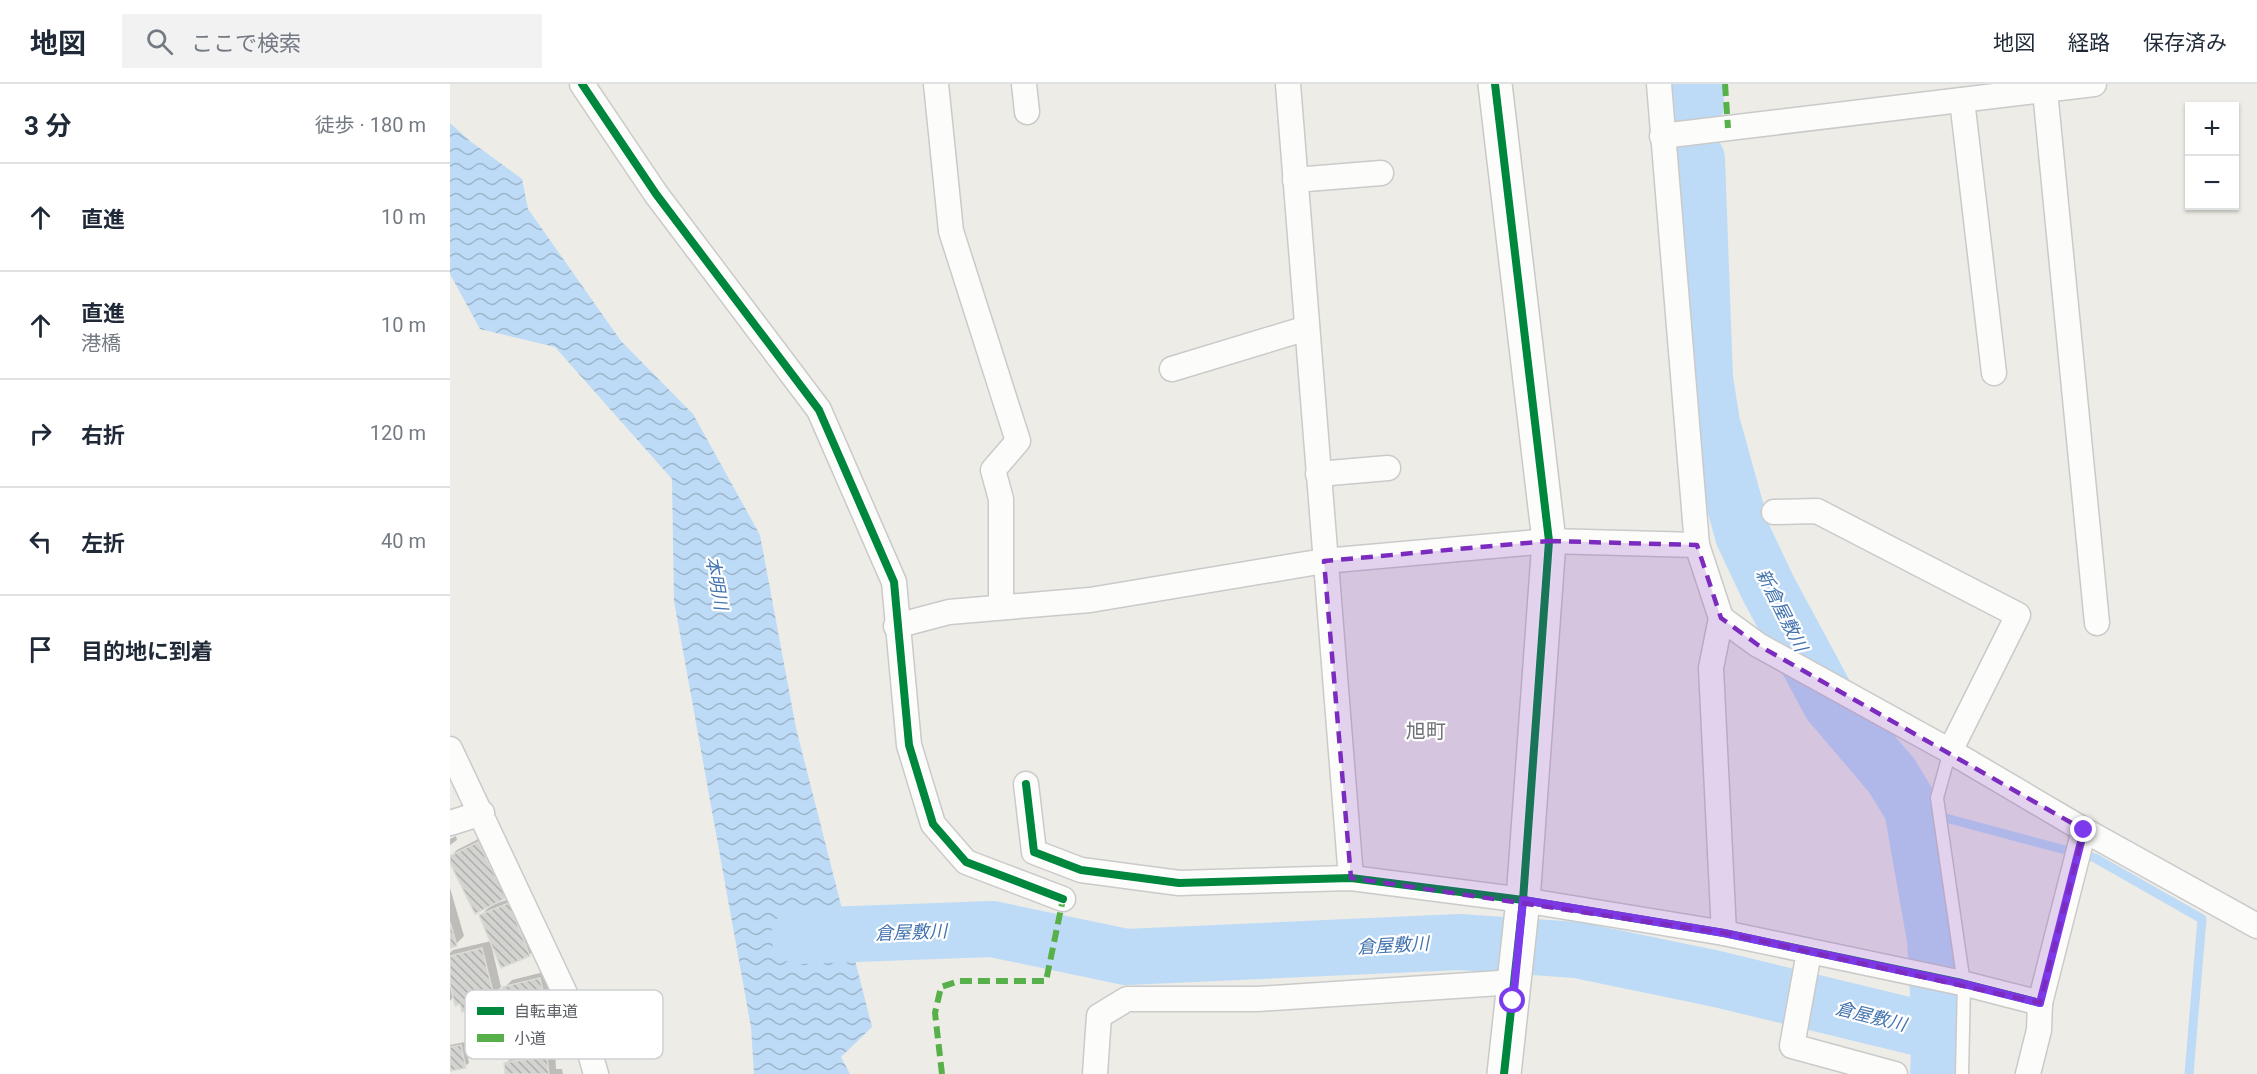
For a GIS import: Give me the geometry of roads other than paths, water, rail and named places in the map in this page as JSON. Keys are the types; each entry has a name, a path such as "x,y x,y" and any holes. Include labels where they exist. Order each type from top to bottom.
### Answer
{"street":[{"path":"582,84 656,194 819,410 894,582 896,626 909,745 933,824 966,862 1063,899"},
{"path":"936,84 951,231 1018,441 993,470 1001,499 1001,607"},
{"path":"1024,84 1027,112"},
{"path":"1288,84 1324,561 1351,878"},
{"path":"1495,84 1549,541 1522,909 1504,1074"},
{"path":"1659,84 1698,545 1721,618 1711,668 1724,933"},
{"path":"1662,136 1970,94 2045,91 2094,84"},
{"path":"2045,91 2097,623"},
{"path":"1970,94 1994,373"},
{"path":"1295,180 1381,172"},
{"path":"1173,369 1307,328"},
{"path":"1318,474 1388,468"},
{"path":"1774,512 1817,511 2018,615 1950,751"},
{"path":"896,626 949,612 1090,600 1324,561 1549,541 1698,545"},
{"path":"1721,618 1758,645 1950,751 2084,830 2257,926"},
{"path":"450,748 564,990"},
{"path":"1026,784 1034,852 1081,870 1179,883 1351,878 1522,909 1724,933 1807,963 1906,972 2040,1003"},
{"path":"450,823 482,813"},
{"path":"2028,1074 2039,1030 2040,1003 2084,830"},
{"path":"1807,963 1792,1046 1895,1074"},
{"path":"1095,1074 1099,1016 1127,999 1258,999 1516,973"},
{"path":"592,1059 596,1074"}],"lane":[{"path":"1950,751 1936,798 1963,984 1962,1074"}],"water":[{"name":"本明川","path":"450,123 470,141 522,179 528,209 621,341 693,414 760,535 796,728 872,1027 841,1057 850,1074 754,1074 751,1027 674,601 672,479 555,347 480,329 450,274"}],"waterway":[{"name":"新倉屋敷川","path":"1695,84 1696,105"},
{"name":"新倉屋敷川","path":"1697,159 1705,378 1712,423 1743,535 1768,588 1830,703 1892,776 1912,809 1935,939 1940,1033 1938,1074"},
{"path":"1912,809 2095,858 2202,919 2189,1074"},
{"name":"倉屋敷川","path":"799,936 992,929 1126,957 1459,942 1577,950 1717,979 1940,1033"}],"district":[{"name":"旭町","path":"1426,731"}]}
